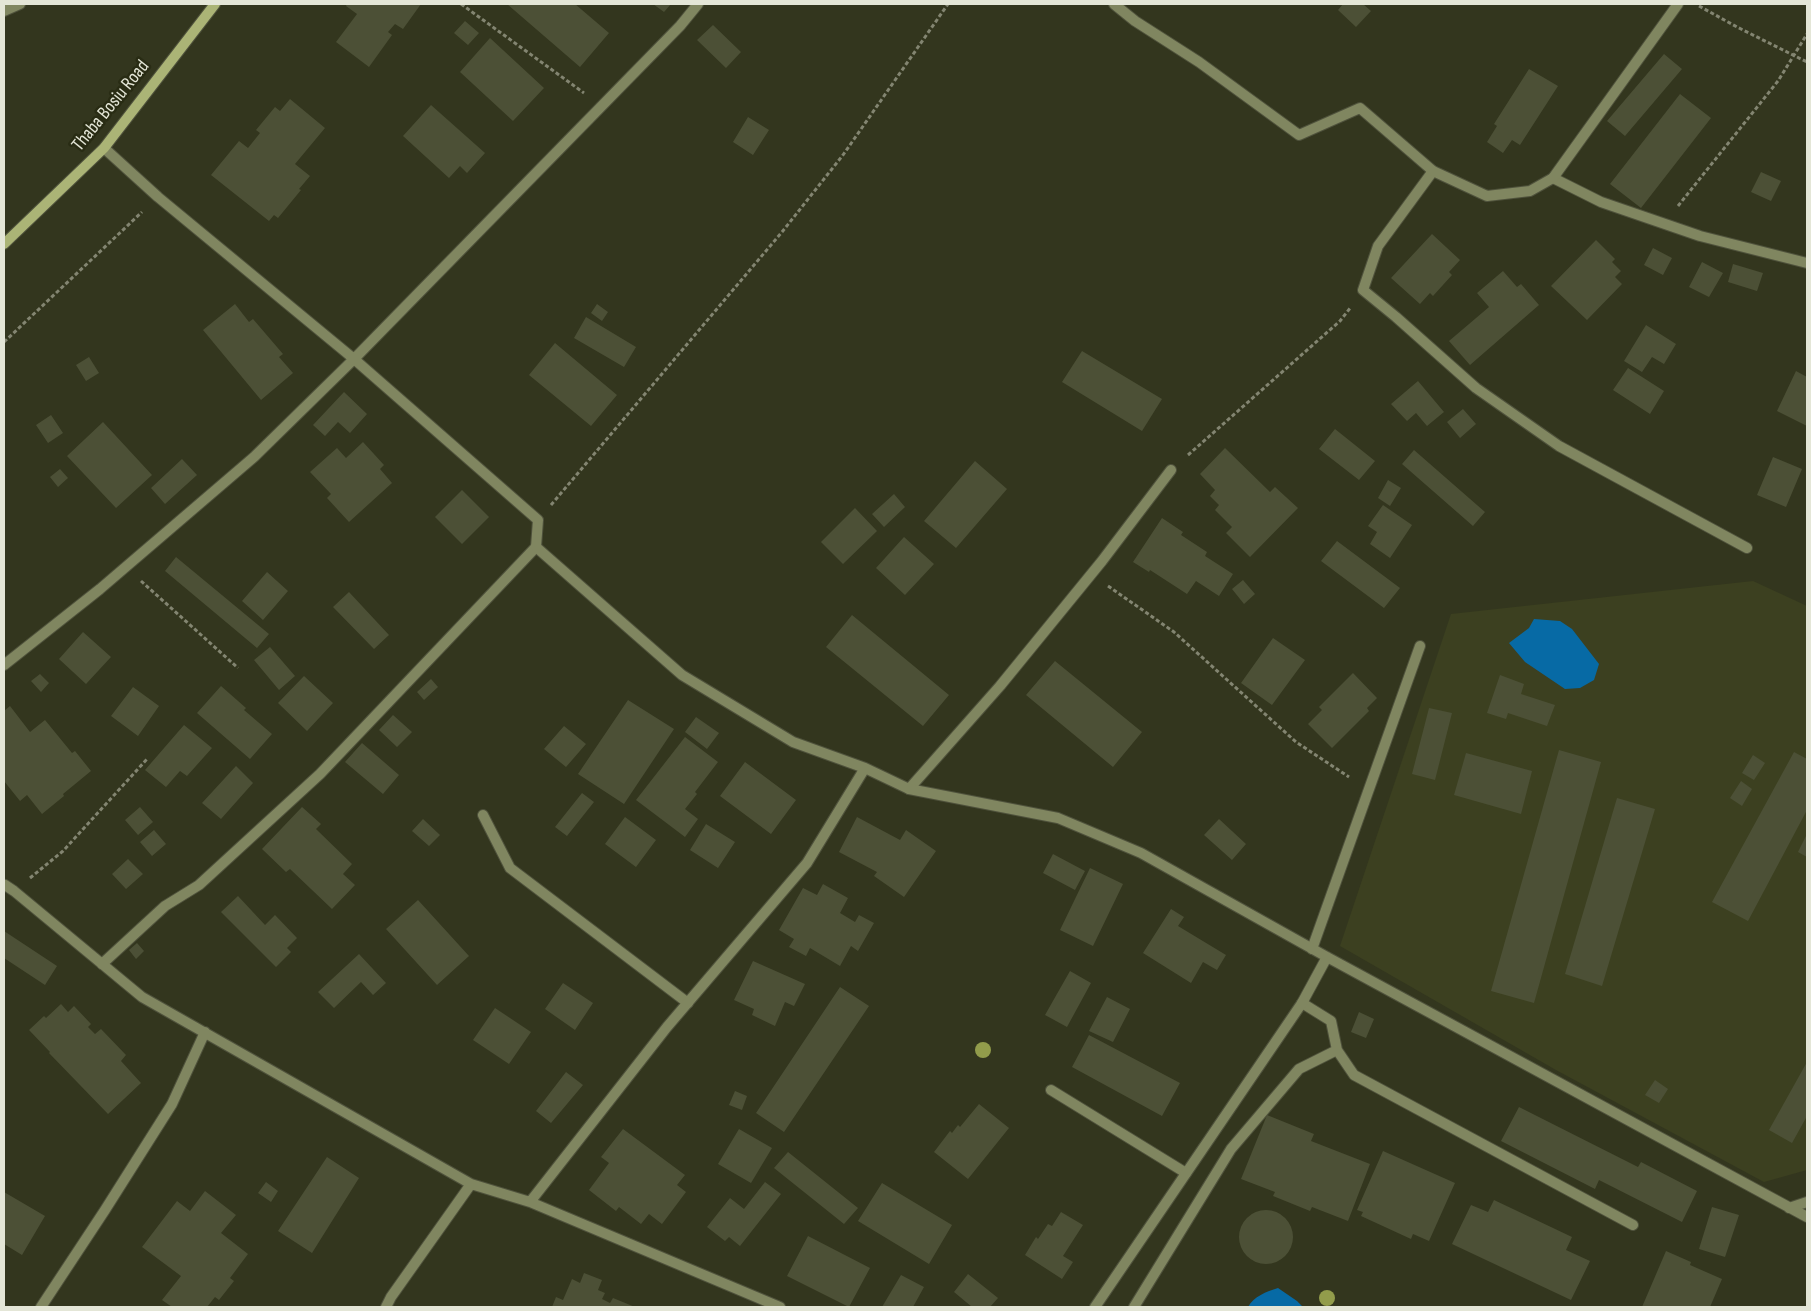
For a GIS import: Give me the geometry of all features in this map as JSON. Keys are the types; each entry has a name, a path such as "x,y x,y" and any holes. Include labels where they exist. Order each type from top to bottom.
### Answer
{"street":[{"path":"4,11 20,4"},
{"name":"Thaba Bosiu Road","path":"4,244 104,148 215,4"},
{"path":"4,665 126,568 254,457 354,359 680,26 698,4"},
{"path":"1114,4 1135,21 1200,62 1299,136 1360,108 1433,171 1487,196 1530,191 1554,178 1678,4"},
{"path":"102,964 165,906 199,885 320,774 536,547 538,520 354,359 158,197 104,148"},
{"path":"1433,171 1378,246 1363,290 1476,388 1559,446 1747,548"},
{"path":"1554,178 1601,202 1664,224 1700,236 1807,263"},
{"path":"909,789 1000,686 1090,576 1171,470"},
{"path":"536,547 682,675 793,742 865,768 909,789 1058,818 1141,853 1312,949 1807,1217"},
{"path":"1312,949 1420,646"},
{"path":"530,1202 688,1003 807,862 865,768"},
{"path":"483,814 510,868 688,1003"},
{"path":"4,884 142,997 471,1184 530,1202 780,1307"},
{"path":"1095,1307 1302,1003 1327,957"},
{"path":"1302,1003 1331,1021 1337,1050 1354,1075 1633,1225"},
{"path":"41,1307 172,1104 205,1032"},
{"path":"1134,1307 1232,1149 1299,1069 1337,1050"},
{"path":"1051,1090 1186,1173"},
{"path":"386,1307 391,1297 471,1184"},
{"path":"1789,1208 1807,1202"}],"path":[{"path":"461,4 601,105"},
{"path":"538,520 782,232 843,154 948,4"},
{"path":"1694,4 1807,62"},
{"path":"1664,224 1778,81 1807,34"},
{"path":"4,342 158,197"},
{"path":"1171,470 1340,321 1363,290"},
{"path":"126,568 238,668"},
{"path":"1090,576 1115,590 1174,632 1296,742 1369,790"},
{"path":"14,891 63,851 148,758"}],"shaded area":[{"path":"1753,581 1807,606 1807,1170 1764,1182 1556,1070 1340,946 1451,614"}],"water":[{"path":"1534,619 1560,621 1572,629 1599,664 1594,680 1580,688 1565,689 1525,662 1509,643 1529,628"},
{"path":"1278,1288 1303,1307 1248,1307 1257,1297"}],"building":[{"path":"347,4 421,4 403,29 395,24 388,32 392,35 369,67 336,42 357,14 346,6"},
{"path":"507,4 575,4 609,33 580,67"},
{"path":"653,4 671,4 664,12"},
{"path":"1343,4 1363,4 1371,11 1356,27 1338,10"},
{"path":"465,21 479,33 468,45 454,33"},
{"path":"713,25 741,52 726,68 697,40"},
{"path":"490,38 544,88 513,121 460,72"},
{"path":"1664,54 1682,69 1625,136 1607,121"},
{"path":"1529,69 1558,86 1520,145 1512,140 1503,153 1487,142 1497,126 1494,124"},
{"path":"1680,94 1711,118 1641,208 1610,184"},
{"path":"290,99 325,128 295,164 310,176 278,218 274,215 269,221 211,175 239,141 248,148 260,133 256,130 275,107 280,111"},
{"path":"431,105 485,153 467,173 460,166 449,178 403,136"},
{"path":"748,117 769,130 753,155 733,142"},
{"path":"1761,172 1781,181 1771,201 1751,192"},
{"path":"1432,234 1460,260 1449,272 1452,275 1433,296 1430,293 1420,304 1391,278"},
{"path":"1596,240 1615,259 1612,262 1621,271 1615,277 1622,284 1587,320 1551,286"},
{"path":"1653,248 1672,258 1663,275 1644,265"},
{"path":"1702,262 1723,273 1709,297 1689,287"},
{"path":"1733,264 1763,273 1757,291 1728,282"},
{"path":"1503,271 1517,287 1521,284 1539,305 1470,365 1449,341 1489,307 1477,293"},
{"path":"235,304 249,322 253,319 283,354 279,357 293,373 261,400 203,330"},
{"path":"597,304 608,312 602,321 591,313"},
{"path":"586,317 636,347 624,367 574,338"},
{"path":"1646,325 1676,344 1664,364 1652,357 1642,372 1624,361"},
{"path":"555,343 617,395 591,426 529,375"},
{"path":"1082,351 1162,399 1142,431 1062,382"},
{"path":"89,357 99,373 86,381 76,365"},
{"path":"1628,368 1664,391 1650,414 1613,390"},
{"path":"1796,371 1807,377 1807,426 1777,411"},
{"path":"1418,381 1444,412 1427,426 1416,413 1407,421 1391,404"},
{"path":"344,392 367,414 350,433 338,422 325,436 313,425"},
{"path":"1463,409 1476,424 1460,438 1447,422"},
{"path":"51,415 63,433 48,443 36,425"},
{"path":"103,422 152,475 116,508 67,456"},
{"path":"1335,429 1375,461 1359,480 1319,449"},
{"path":"363,442 384,465 380,469 392,483 349,522 327,498 331,494 310,472 337,448 346,458"},
{"path":"1225,448 1270,492 1275,487 1298,508 1250,557 1226,533 1232,527 1215,510 1219,505 1210,496 1215,490 1200,474"},
{"path":"1414,450 1485,512 1473,526 1402,464"},
{"path":"1773,457 1802,469 1786,507 1757,495"},
{"path":"182,459 197,475 165,504 151,488"},
{"path":"975,461 1007,489 956,548 924,521"},
{"path":"60,469 68,478 58,487 50,477"},
{"path":"1388,480 1401,488 1390,506 1378,498"},
{"path":"462,490 489,517 462,544 435,517"},
{"path":"894,494 905,507 884,527 872,514"},
{"path":"1383,505 1412,525 1390,558 1370,544 1377,532 1368,526"},
{"path":"855,508 877,531 843,564 821,542"},
{"path":"1162,518 1183,532 1181,535 1207,552 1205,556 1233,574 1219,596 1196,581 1187,594 1150,570 1149,572 1133,562"},
{"path":"904,537 934,564 905,595 876,568"},
{"path":"1337,541 1400,588 1384,608 1321,561"},
{"path":"176,557 269,634 257,648 165,571"},
{"path":"267,572 288,591 263,620 242,601"},
{"path":"1243,580 1255,594 1244,604 1232,589"},
{"path":"349,592 389,635 374,649 333,607"},
{"path":"852,615 949,695 923,726 826,647"},
{"path":"83,632 111,657 86,684 59,659"},
{"path":"1273,638 1305,660 1272,705 1241,683"},
{"path":"270,647 295,676 279,690 254,660"},
{"path":"1055,661 1142,732 1113,767 1026,695"},
{"path":"1353,673 1377,698 1367,708 1369,711 1332,748 1308,724 1322,710 1319,707"},
{"path":"40,674 49,683 41,692 31,681"},
{"path":"1500,675 1524,684 1521,694 1555,705 1547,726 1508,713 1506,719 1487,713"},
{"path":"304,676 333,703 307,731 278,703"},
{"path":"431,679 438,687 424,700 417,692"},
{"path":"221,686 246,708 244,710 272,734 250,759 197,713"},
{"path":"133,687 159,706 138,736 111,716"},
{"path":"628,700 674,729 624,804 578,774"},
{"path":"10,706 30,732 45,720 72,753 75,751 91,771 42,814 27,795 20,801 4,781 4,711"},
{"path":"1429,708 1452,713 1435,780 1412,774"},
{"path":"393,715 412,732 397,747 379,730"},
{"path":"696,717 719,733 707,749 685,732"},
{"path":"184,725 212,748 187,776 180,771 166,787 145,770"},
{"path":"564,726 586,744 566,767 544,749"},
{"path":"685,737 718,762 695,792 697,794 685,809 698,819 685,837 636,800"},
{"path":"362,743 399,775 383,794 345,762"},
{"path":"1559,750 1601,762 1534,1003 1491,991"},
{"path":"1794,752 1807,759 1807,810 1748,921 1712,902"},
{"path":"1466,753 1532,771 1521,814 1454,795"},
{"path":"1753,755 1765,763 1754,780 1742,773"},
{"path":"745,762 796,800 771,834 720,796"},
{"path":"236,766 253,783 221,819 202,803"},
{"path":"1741,781 1752,789 1742,806 1730,798"},
{"path":"582,793 594,802 567,836 555,827"},
{"path":"1617,798 1655,809 1602,986 1565,974"},
{"path":"140,807 153,822 138,835 125,820"},
{"path":"302,807 321,824 316,829 352,864 343,874 355,885 332,909 290,869 286,872 262,849"},
{"path":"625,817 656,840 636,867 605,844"},
{"path":"857,817 900,840 906,830 936,851 904,897 874,876 877,872 839,852"},
{"path":"423,819 440,835 429,846 412,831"},
{"path":"1219,819 1246,844 1232,860 1204,835"},
{"path":"706,824 735,842 718,868 690,850"},
{"path":"154,830 166,844 152,856 140,842"},
{"path":"1807,834 1807,857 1798,852"},
{"path":"1053,854 1085,871 1075,890 1043,873"},
{"path":"128,859 143,874 126,889 112,874"},
{"path":"1090,868 1123,884 1093,946 1060,930"},
{"path":"823,884 848,898 840,913 855,922 859,915 874,923 858,951 851,946 840,966 810,948 806,956 789,947 794,939 779,930 803,888 817,895"},
{"path":"238,896 265,925 275,915 297,938 287,948 291,952 276,967 221,912"},
{"path":"418,900 469,956 437,985 386,929"},
{"path":"1171,909 1184,917 1178,926 1226,955 1217,970 1203,962 1191,983 1143,953"},
{"path":"4,931 57,966 45,985 4,958"},
{"path":"137,943 144,951 136,959 129,950"},
{"path":"359,954 386,983 373,995 361,982 334,1008 318,992"},
{"path":"753,961 805,984 794,1006 785,1002 775,1026 752,1015 754,1009 734,1000"},
{"path":"1070,971 1091,983 1067,1027 1045,1015"},
{"path":"563,983 593,1003 575,1030 545,1009"},
{"path":"840,987 869,1006 784,1132 756,1113"},
{"path":"1107,997 1130,1009 1113,1042 1089,1031"},
{"path":"61,1004 68,1012 74,1006 91,1024 88,1027 95,1034 101,1029 126,1055 121,1061 141,1083 108,1114 29,1030"},
{"path":"495,1008 531,1032 509,1064 473,1040"},
{"path":"1359,1012 1374,1019 1366,1038 1351,1032"},
{"path":"1089,1035 1180,1083 1162,1116 1072,1067"},
{"path":"1807,1062 1807,1116 1792,1143 1769,1130"},
{"path":"566,1072 583,1085 551,1123 536,1111"},
{"path":"1655,1080 1668,1089 1659,1103 1645,1095"},
{"path":"735,1091 747,1096 742,1110 729,1105"},
{"path":"979,1104 1009,1128 968,1179 934,1152 950,1131 952,1133 958,1125 960,1127"},
{"path":"1519,1107 1638,1167 1641,1162 1697,1191 1682,1222 1599,1180 1595,1189 1501,1141"},
{"path":"1267,1115 1314,1134 1311,1141 1370,1164 1348,1221 1312,1207 1310,1211 1273,1196 1275,1192 1241,1179"},
{"path":"623,1129 685,1175 677,1185 686,1192 662,1224 649,1214 641,1224 619,1207 616,1211 589,1190 609,1163 601,1157"},
{"path":"739,1129 772,1148 751,1183 718,1164"},
{"path":"1383,1151 1455,1183 1429,1241 1413,1234 1411,1239 1361,1216 1363,1212 1357,1210"},
{"path":"788,1152 858,1208 844,1224 774,1168"},
{"path":"327,1157 359,1178 312,1253 278,1231"},
{"path":"266,1182 278,1191 271,1202 258,1193"},
{"path":"765,1182 781,1194 740,1246 729,1237 725,1241 707,1227 730,1198 744,1209"},
{"path":"882,1183 952,1225 929,1264 858,1221"},
{"path":"205,1191 236,1215 221,1233 248,1254 230,1278 234,1281 219,1300 215,1297 207,1307 172,1307 162,1300 181,1276 142,1247 177,1201 190,1211"},
{"path":"4,1192 45,1216 22,1255 4,1244"},
{"path":"1494,1200 1572,1237 1566,1250 1590,1261 1571,1300 1452,1244 1471,1205 1488,1212"},
{"path":"1712,1207 1739,1215 1725,1257 1699,1249"},
{"path":"1266,1210 1276,1212 1285,1218 1291,1227 1293,1237 1291,1247 1285,1256 1276,1262 1266,1264 1256,1262 1247,1256 1241,1247 1239,1237 1241,1227 1247,1218 1256,1212"},
{"path":"1061,1212 1083,1225 1063,1256 1073,1262 1062,1279 1025,1255 1036,1237 1038,1239 1048,1224 1052,1226"},
{"path":"808,1236 870,1268 849,1307 787,1276"},
{"path":"1666,1251 1691,1262 1690,1265 1722,1279 1710,1307 1642,1307"},
{"path":"584,1273 602,1280 598,1290 605,1293 602,1299 610,1303 613,1298 635,1307 552,1307 556,1297 563,1300 572,1279 580,1283"},
{"path":"968,1274 998,1298 990,1307 972,1307 954,1292"},
{"path":"901,1275 924,1287 913,1307 882,1307"}]}
